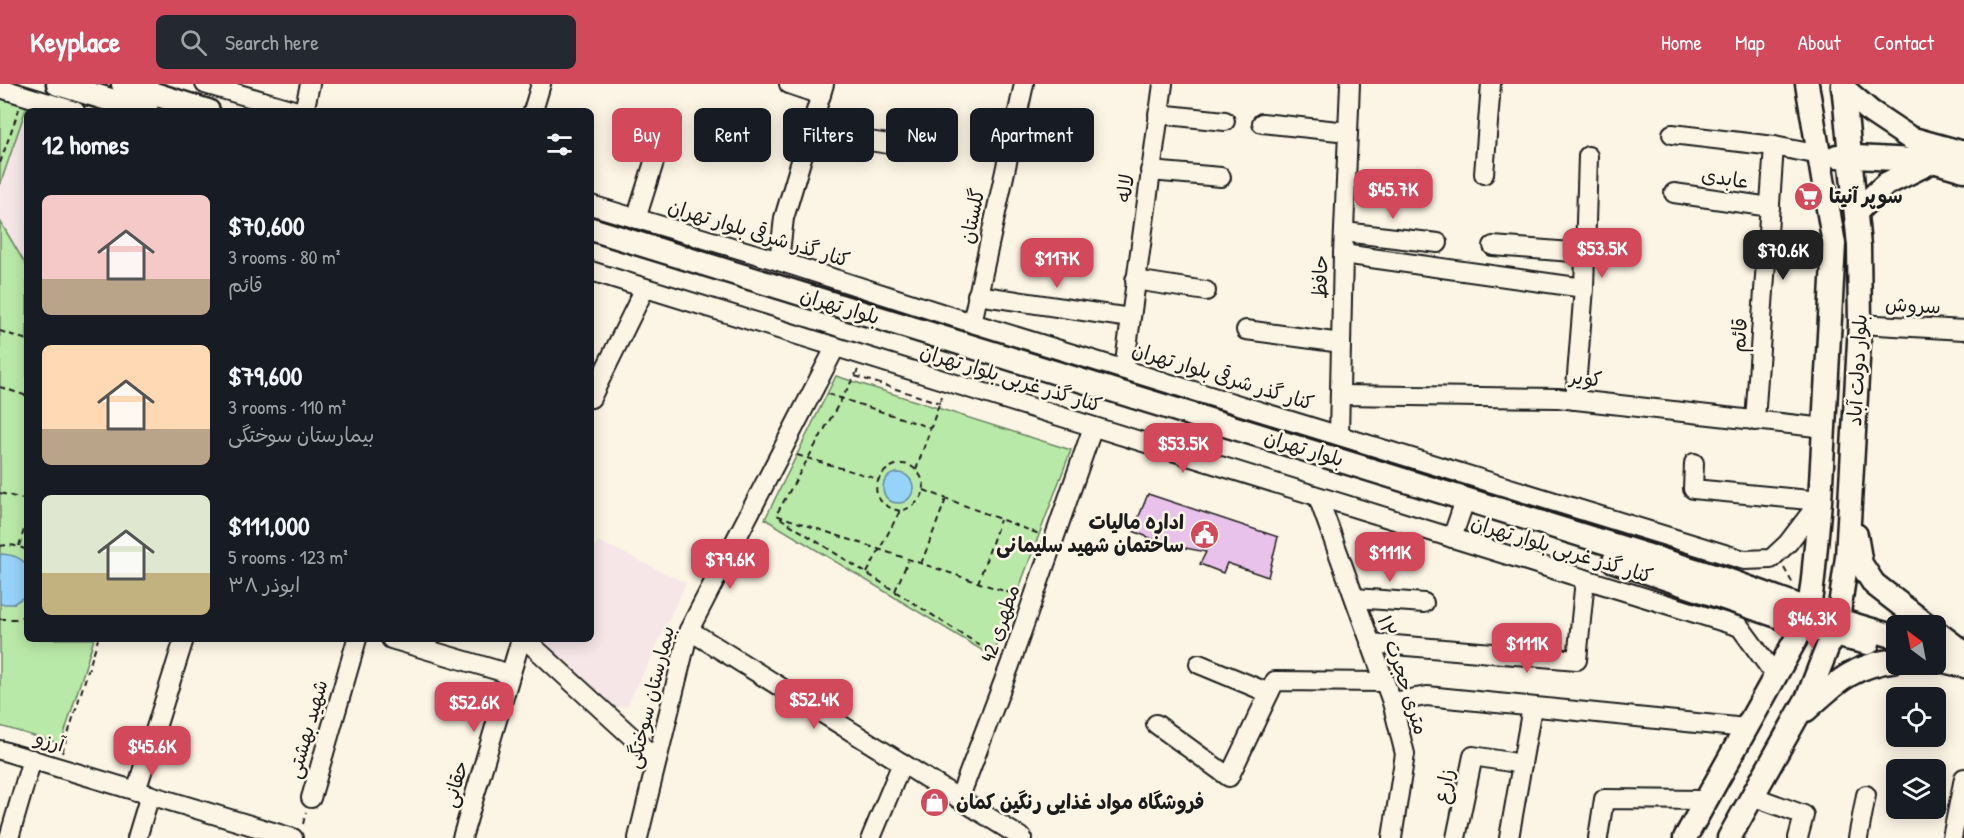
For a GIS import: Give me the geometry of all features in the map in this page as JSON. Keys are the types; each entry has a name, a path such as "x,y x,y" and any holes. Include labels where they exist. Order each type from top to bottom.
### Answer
{"main road":[{"path":"58,84 137,108"},
{"path":"123,84 199,108"},
{"name":"بلوار دولت آباد","path":"1806,617 1820,501 1834,244 1807,84"},
{"path":"1843,86 1871,112 1910,138 1964,153"},
{"name":"بلوار دولت آباد","path":"1729,838 1808,697 1836,628 1847,557 1860,324 1859,246 1843,86"},
{"path":"1820,155 1934,161 1964,170"},
{"path":"1856,212 1886,184 1934,161"},
{"name":"بلوار تهران","path":"594,230 1730,581 1806,617"},
{"name":"بلوار تهران","path":"594,246 1462,509 1806,617"},
{"path":"1850,501 1861,564 1874,584 1914,615"},
{"path":"1685,838 1806,617 1886,646"},
{"path":"1836,628 1886,636"},
{"path":"1946,640 1964,655"},
{"path":"1946,651 1964,655"},
{"path":"1794,722 1840,681 1856,670 1886,661"},
{"path":"1946,663 1964,666"}],"street":[{"path":"205,84 287,108"},
{"path":"305,108 310,84"},
{"path":"534,108 541,84"},
{"path":"789,84 822,89 817,108"},
{"name":"گلستان","path":"972,323 1024,84"},
{"name":"لاله","path":"1124,369 1163,84"},
{"name":"حافظ","path":"1339,435 1350,84"},
{"path":"1484,174 1491,84"},
{"path":"0,88 65,108"},
{"path":"1158,114 1225,122"},
{"path":"1262,123 1348,132"},
{"path":"1672,134 1774,146 1820,155"},
{"name":"قائم","path":"1755,421 1774,146"},
{"path":"1575,400 1584,288 1588,156"},
{"path":"636,219 654,162"},
{"path":"779,261 784,218 802,162"},
{"path":"1150,171 1221,177"},
{"name":"عابدی","path":"1674,193 1770,207"},
{"name":"کنار گذر شرقی بلوار تهران","path":"594,207 779,261 972,323 1744,560 1771,559 1788,543 1820,501"},
{"path":"1344,232 1438,243"},
{"path":"1493,246 1585,253"},
{"path":"1343,254 1584,288"},
{"name":"کنار گذر غربی بلوار تهران","path":"594,272 1740,627 1776,675"},
{"path":"1135,280 1206,291"},
{"path":"594,392 645,288"},
{"path":"977,295 1130,318"},
{"name":"سروش","path":"1860,324 1964,330"},
{"path":"1246,330 1341,343"},
{"name":"بیمارستان سوختگی","path":"638,838 689,630 835,348"},
{"name":"کویر","path":"1340,395 1558,398 1824,428"},
{"name":"مطهری 42","path":"959,799 1010,665 1093,427"},
{"path":"1694,463 1693,489 1820,501"},
{"name":"۱۲ متری حجرت","path":"1318,497 1392,702 1405,754 1392,838"},
{"path":"1452,538 1462,509"},
{"path":"1639,553 1646,530"},
{"path":"1371,643 1577,660 1585,579"},
{"path":"1355,598 1424,603"},
{"path":"689,630 1023,838"},
{"path":"137,838 143,793 183,642"},
{"name":"شهید بهشتی","path":"311,798 356,642"},
{"path":"401,642 510,674"},
{"name":"حقانی","path":"462,838 510,674 522,642"},
{"name":"حقانی","path":"526,642 657,760"},
{"path":"1199,664 1269,693"},
{"path":"1156,724 1229,777 1275,681 1384,682"},
{"path":"1392,702 1427,696 1746,728"},
{"path":"1509,838 1532,707"},
{"name":"آرزو","path":"0,750 143,793 297,833"},
{"name":"زارع","path":"1456,838 1473,756 1522,764"},
{"path":"9,838 32,759"},
{"path":"871,838 902,763"},
{"path":"1952,838 1964,778"},
{"path":"1858,838 1866,795"},
{"path":"1752,796 1804,815 1798,838"},
{"path":"1598,838 1604,799 1706,800"}],"path":[{"path":"0,163 23,95"},
{"path":"0,331 24,339"},
{"path":"776,514 865,357"},
{"path":"855,375 940,403"},
{"path":"916,470 948,381"},
{"path":"0,387 24,395"},
{"path":"814,389 931,428"},
{"path":"782,450 878,479"},
{"path":"894,465 905,465 916,470 922,479 924,490 920,500 911,508 900,511 889,508 881,501 877,491 878,479 884,470 894,465"},
{"path":"924,490 1053,540"},
{"path":"0,493 24,499"},
{"path":"921,564 946,499"},
{"path":"867,573 900,511"},
{"path":"776,514 1032,601"},
{"path":"776,514 1010,665"},
{"path":"978,583 1000,519"},
{"path":"19,546 24,529"},
{"path":"0,546 19,546 24,548"},
{"path":"895,591 908,560"},
{"path":"0,619 16,619 24,616"},
{"path":"58,767 97,642"},
{"path":"297,833 311,798"}],"shaded area":[{"path":"30,97 57,108 26,108"},
{"path":"24,115 24,262 0,221 0,185"},
{"path":"598,541 686,583 627,706 610,708 545,642 594,642 594,549"}],"green space":[{"path":"0,90 30,97 26,108 24,108 24,115 0,185"},
{"path":"0,221 24,262 24,642 93,642 61,744 0,726"},
{"path":"836,376 1071,450 993,657 765,519"}],"water":[{"path":"898,473 908,478 913,488 908,498 898,503 888,498 883,488 888,478"},
{"path":"0,555 10,555 24,562 24,597 13,604 0,604"}],"building":[{"name":"اداره مالیات ساختمان شهید سلیمانی","path":"1148,494 1278,537 1268,577 1227,563 1223,573 1200,564 1206,552 1165,544 1133,531"}],"place":[{"name":"سوپر آنیتا","path":"1808,196"},
{"name":"اداره مالیات ساختمان شهید سلیمانی","path":"1205,534"},
{"name":"فروشگاه مواد غذایی رنگین کمان","path":"935,802"}]}
